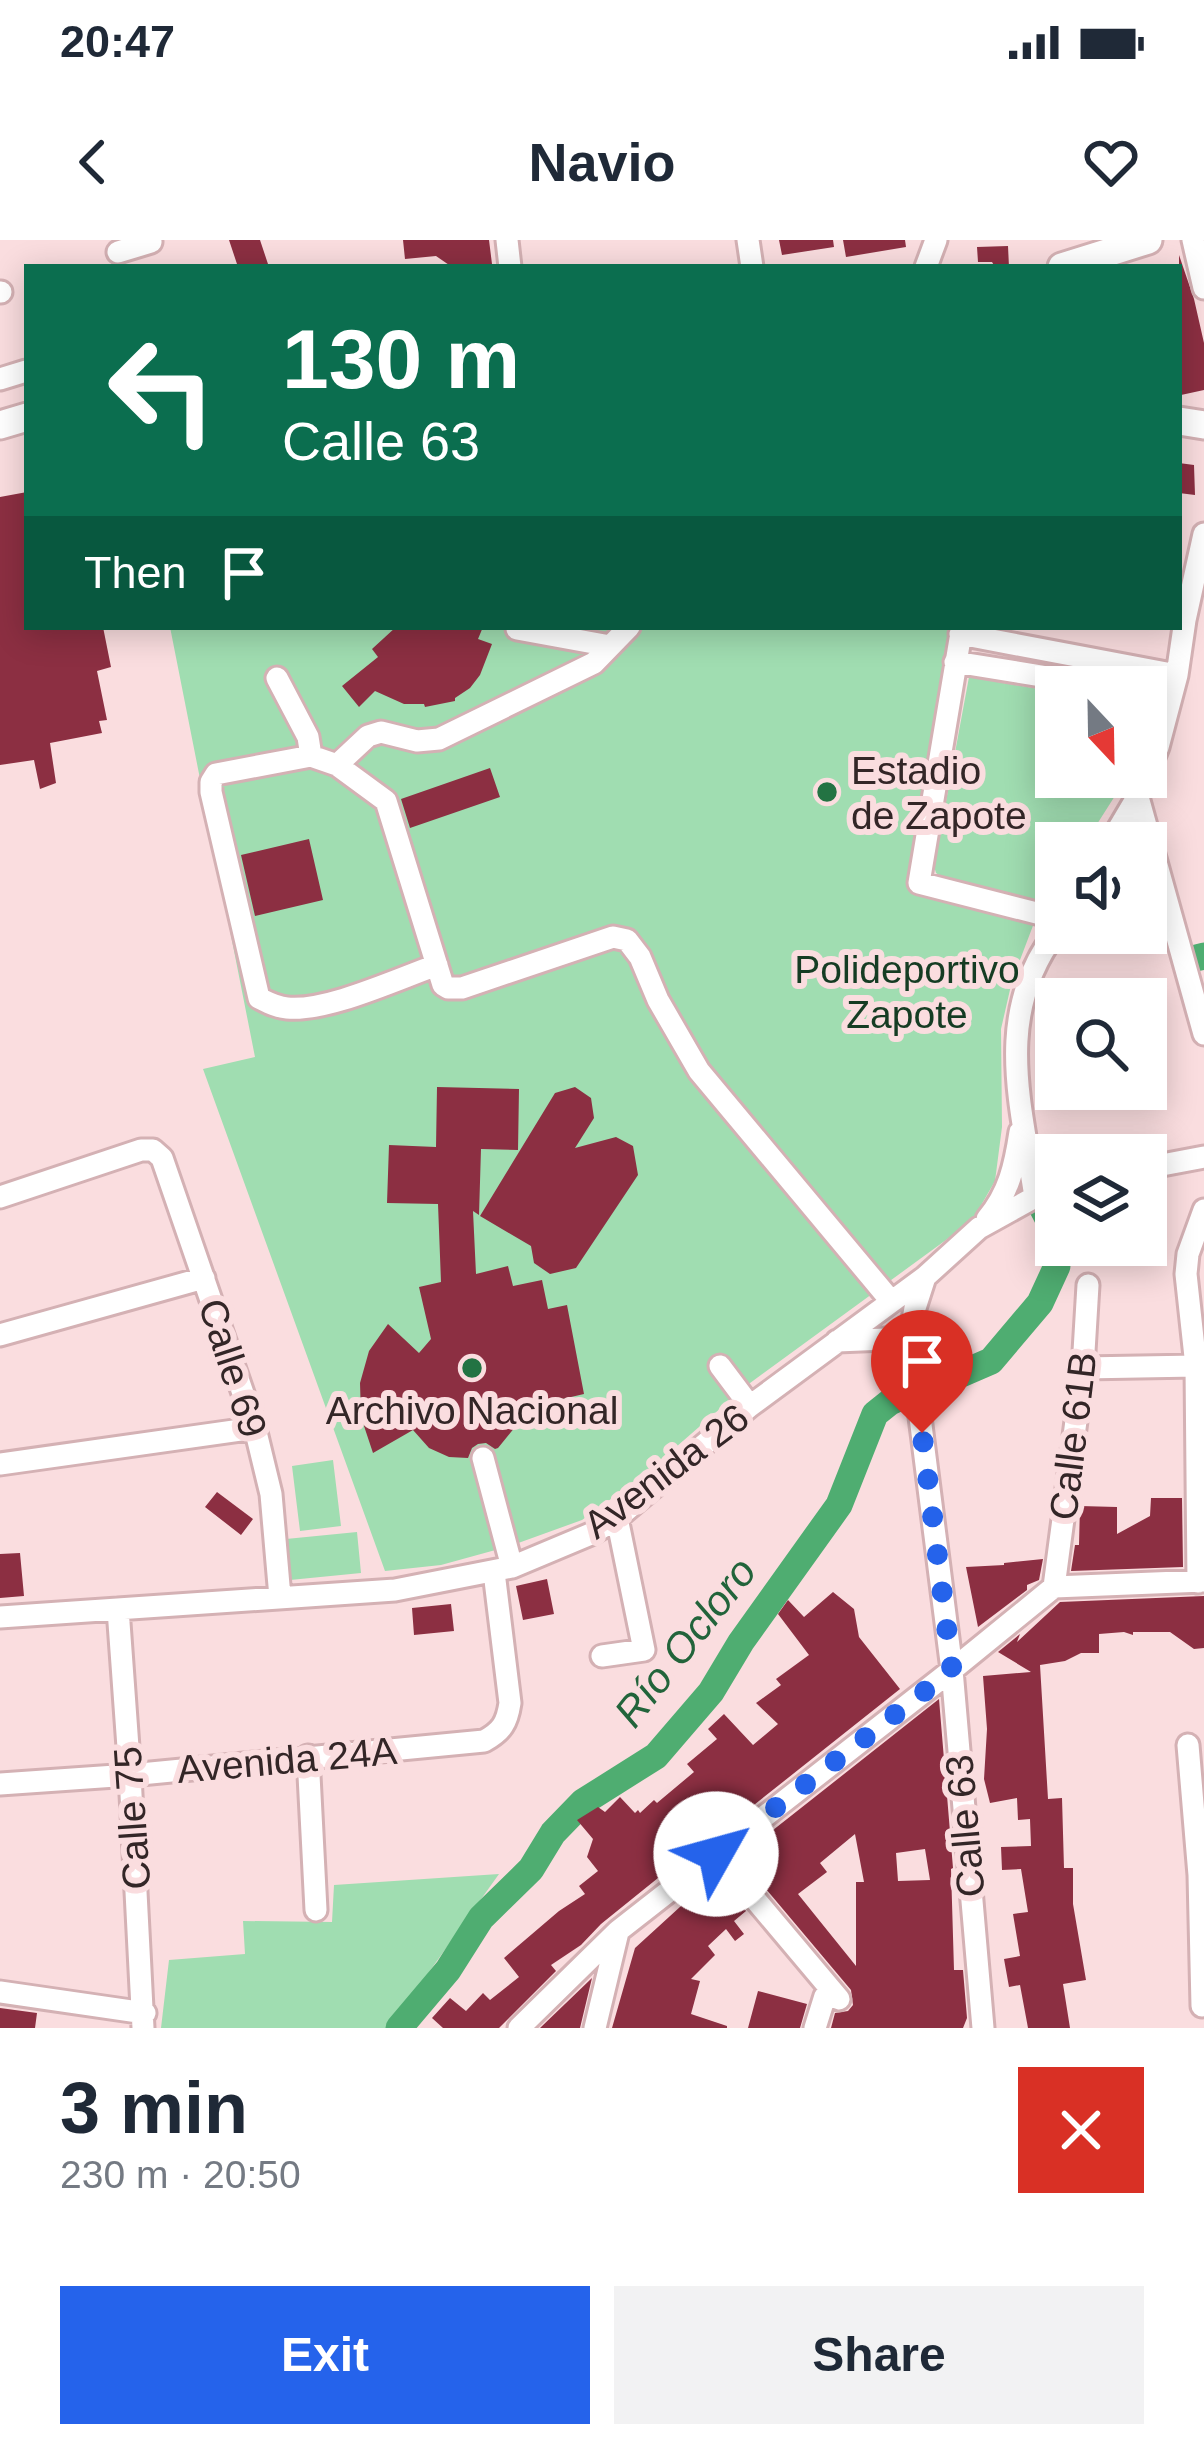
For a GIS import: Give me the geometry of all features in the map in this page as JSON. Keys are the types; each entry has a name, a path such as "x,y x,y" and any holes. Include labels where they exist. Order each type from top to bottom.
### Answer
{"main road":[{"path":"1079,264 1148,240"}],"street":[{"path":"1193,240 1204,288"},
{"path":"119,253 151,242"},
{"path":"1167,691 1177,675 1194,620 1203,540"},
{"path":"522,630 610,646"},
{"path":"337,765 368,736 439,739 594,663 626,630"},
{"path":"1035,913 919,883 961,630 1177,675"},
{"path":"955,662 1035,675"},
{"path":"277,678 308,737 311,757"},
{"path":"437,965 326,1004 292,1009 260,998 211,782 216,774 311,757 337,765 386,801 437,965 443,985 448,988 462,988 613,937 627,940 700,1071 891,1301"},
{"path":"1167,913 1204,1034"},
{"path":"1035,1156 1023,1115 1016,1042 1022,1000 1040,954"},
{"path":"979,1228 1002,1201 1010,1181 1023,1115"},
{"name":"Calle 69","path":"0,1196 141,1150 153,1150 162,1158 255,1428 271,1494 280,1597"},
{"path":"1167,1164 1204,1157"},
{"name":"Avenida 26","path":"0,1617 394,1590 503,1570 593,1533 617,1518 750,1406 925,1277 979,1228 1035,1200"},
{"path":"519,2028 618,1931 1054,1587 1201,1581 1196,1366 1186,1274 1204,1210"},
{"name":"Calle 63","path":"925,1277 910,1338 952,1670 983,2028"},
{"path":"0,1335 204,1278"},
{"name":"Calle 61B","path":"1054,1587 1083,1368 1088,1286"},
{"path":"836,1341 910,1338"},
{"path":"720,1366 750,1406"},
{"path":"1083,1368 1196,1366"},
{"path":"0,1464 255,1428"},
{"path":"483,1458 503,1570"},
{"path":"602,1656 644,1650 617,1518"},
{"name":"Avenida 24A","path":"0,1784 484,1741 508,1720 510,1703 503,1570"},
{"name":"Calle 75","path":"118,1609 144,2021"},
{"path":"1188,1745 1201,1874 1202,2006"},
{"path":"308,1756 316,1910"},
{"path":"716,1854 832,1997 815,2028"},
{"path":"595,2028 618,1931"},
{"path":"0,1992 144,2021"}],"green space":[{"name":"Polideportivo Zapote","path":"171,630 955,630 911,891 1034,923 1012,981 1001,1029 1002,1127 995,1181 972,1221 746,1386 644,1475 582,1520 441,1565 385,1571 203,1069 255,1057"},
{"path":"969,677 1035,688 1035,798 1114,798 1098,822 1035,822 1035,900 949,882 934,866"},
{"path":"333,1460 341,1526 300,1531 292,1466"},
{"path":"357,1532 361,1573 290,1580 286,1539"},
{"path":"499,1874 389,2028 161,2028 169,1960 245,1954 243,1921 332,1922 334,1885"}],"building":[{"path":"229,240 260,240 268,264 237,264"},
{"path":"403,240 489,240 492,264 448,264 436,256 405,259"},
{"path":"779,240 833,240 834,247 782,255"},
{"path":"843,240 905,240 906,247 846,257"},
{"path":"1008,246 1009,264 978,262 977,247"},
{"path":"1179,255 1194,299 1204,343 1204,390 1182,395 1182,264"},
{"path":"1182,463 1194,465 1195,495 1182,493"},
{"path":"24,493 24,630 104,630 111,667 97,671 107,720 99,721 102,733 50,743 56,783 40,789 34,760 0,765 0,497"},
{"path":"393,630 482,630 478,639 492,644 470,688 455,701 425,707 375,691 359,707 342,686 378,657 372,649"},
{"path":"490,768 500,797 410,828 401,799"},
{"path":"309,839 323,900 255,916 241,855"},
{"name":"Archivo Nacional","path":"437,1087 519,1089 518,1150 481,1149 479,1215 473,1211 476,1274 508,1266 513,1286 542,1280 548,1309 567,1305 584,1394 532,1406 498,1448 478,1444 468,1458 449,1457 429,1448 413,1430 373,1453 361,1417 360,1383 369,1351 388,1324 419,1353 431,1339 419,1287 441,1282 438,1204 387,1203 389,1145 436,1147"},
{"path":"575,1087 591,1098 594,1118 575,1148 616,1137 633,1146 638,1175 576,1268 550,1274 534,1263 531,1246 480,1216 555,1093"},
{"path":"217,1492 253,1519 241,1535 205,1507"},
{"path":"1151,1498 1182,1498 1183,1567 1071,1571 1075,1545 1079,1545 1080,1506 1117,1507 1117,1534 1150,1516"},
{"path":"20,1553 24,1596 0,1598 0,1554"},
{"path":"1043,1559 1039,1580 978,1627 966,1567"},
{"path":"547,1579 554,1614 523,1620 516,1586"},
{"path":"833,1592 854,1609 859,1637 900,1689 551,1965 556,1971 499,2028 443,2028 432,2018 450,1998 466,2011 483,1993 490,2000 519,1977 504,1958 585,1894 579,1886 598,1871 587,1857 593,1839 577,1820 598,1807 605,1812 620,1797 635,1813 654,1800 657,1803 694,1772 687,1764 717,1739 708,1729 724,1714 753,1745 778,1724 756,1703 781,1685 776,1679 809,1655 778,1614 788,1600 804,1617"},
{"path":"1204,1596 1204,1648 1194,1649 1170,1632 1099,1634 1099,1653 1040,1665 1048,1799 1062,1798 1064,1868 1073,1868 1073,1904 1086,1980 1063,1984 1070,2028 1028,2028 1020,1985 1009,1987 1004,1959 1020,1956 1013,1914 1028,1912 1021,1869 1002,1870 1001,1847 1031,1846 1030,1819 1018,1820 1017,1798 990,1803 984,1779 983,1676 1031,1672 998,1652 1020,1634 1017,1642 1060,1602"},
{"path":"451,1604 454,1631 414,1635 412,1608"},
{"path":"939,1699 953,1868 954,1970 963,1970 967,2018 963,2028 831,2028 835,2013 853,2005 851,1990 739,1857","holes":["855,1834 864,1882 856,1882 856,1966 798,1894 827,1872 820,1863","925,1849 930,1880 898,1881 896,1853"]},
{"path":"715,1875 746,1911 734,1921 744,1934 735,1941 726,1929 708,1946 715,1955 691,1979 700,1981 691,2014 727,2028 612,2028 635,1948"},
{"path":"592,1978 580,2028 540,2028"},
{"path":"758,1991 807,2004 800,2028 748,2028"},
{"path":"0,2008 37,2013 35,2028 0,2028"}],"waterway":[{"name":"Río Ocloro","path":"1196,958 1204,956"},
{"name":"Río Ocloro","path":"926,1384 991,1361 1040,1303 1057,1266"},
{"name":"Río Ocloro","path":"399,2028 448,1970 481,1918 531,1869 553,1833 583,1802 656,1756 711,1692 839,1505 875,1414 909,1393"}],"place":[{"name":"Estadio de Zapote","path":"827,792"},
{"name":"Archivo Nacional","path":"472,1368"}],"route":[{"path":"716,1854 952,1670 922,1433"}]}
